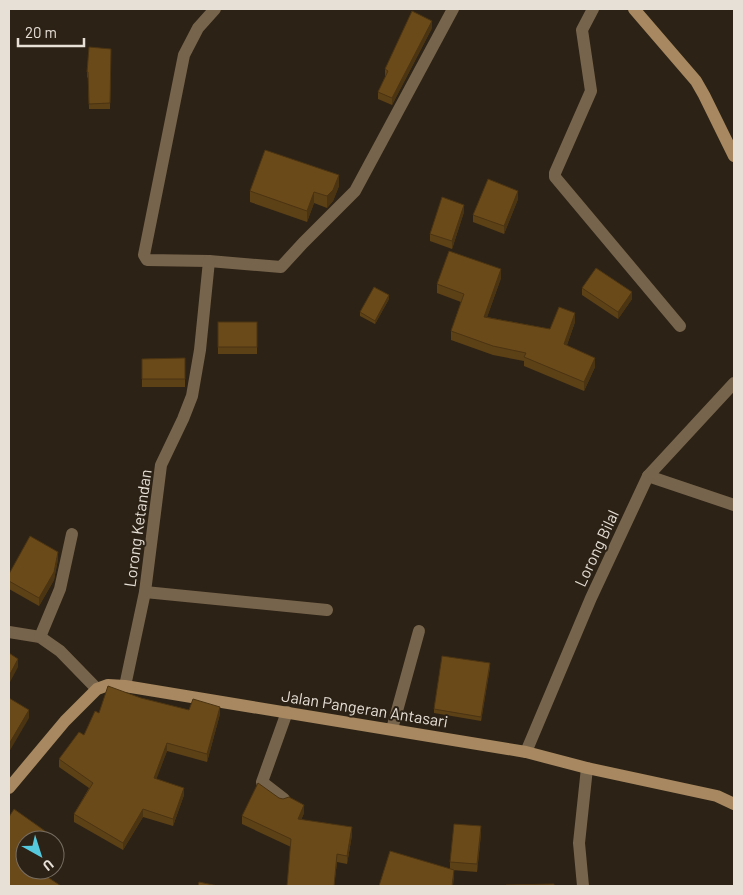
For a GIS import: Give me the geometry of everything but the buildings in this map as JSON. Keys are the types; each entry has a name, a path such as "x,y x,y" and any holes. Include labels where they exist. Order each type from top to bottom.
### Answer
{"street":[{"path":"215,9 198,28 184,55 144,254 147,260 209,261 281,267 356,191 453,9"},
{"path":"593,9 582,30 591,91 555,173 555,178 680,326"},
{"path":"634,9 696,82 734,156"},
{"name":"Lorong Ketandan","path":"125,686 145,592 161,465 192,396 200,350 209,261"},
{"name":"Lorong Bilal","path":"526,752 591,598 648,476 734,383"},
{"path":"648,476 734,505"},
{"path":"40,637 60,590 72,534"},
{"path":"145,592 327,610"},
{"path":"392,729 419,631"},
{"path":"9,632 40,637 60,651 97,689 64,721 9,788"},
{"name":"Jalan Pangeran Antasari","path":"97,689 108,685 125,686 526,752 587,768 717,796 734,804"},
{"path":"284,799 262,782 287,712"},
{"path":"583,886 579,843 587,768"}]}
